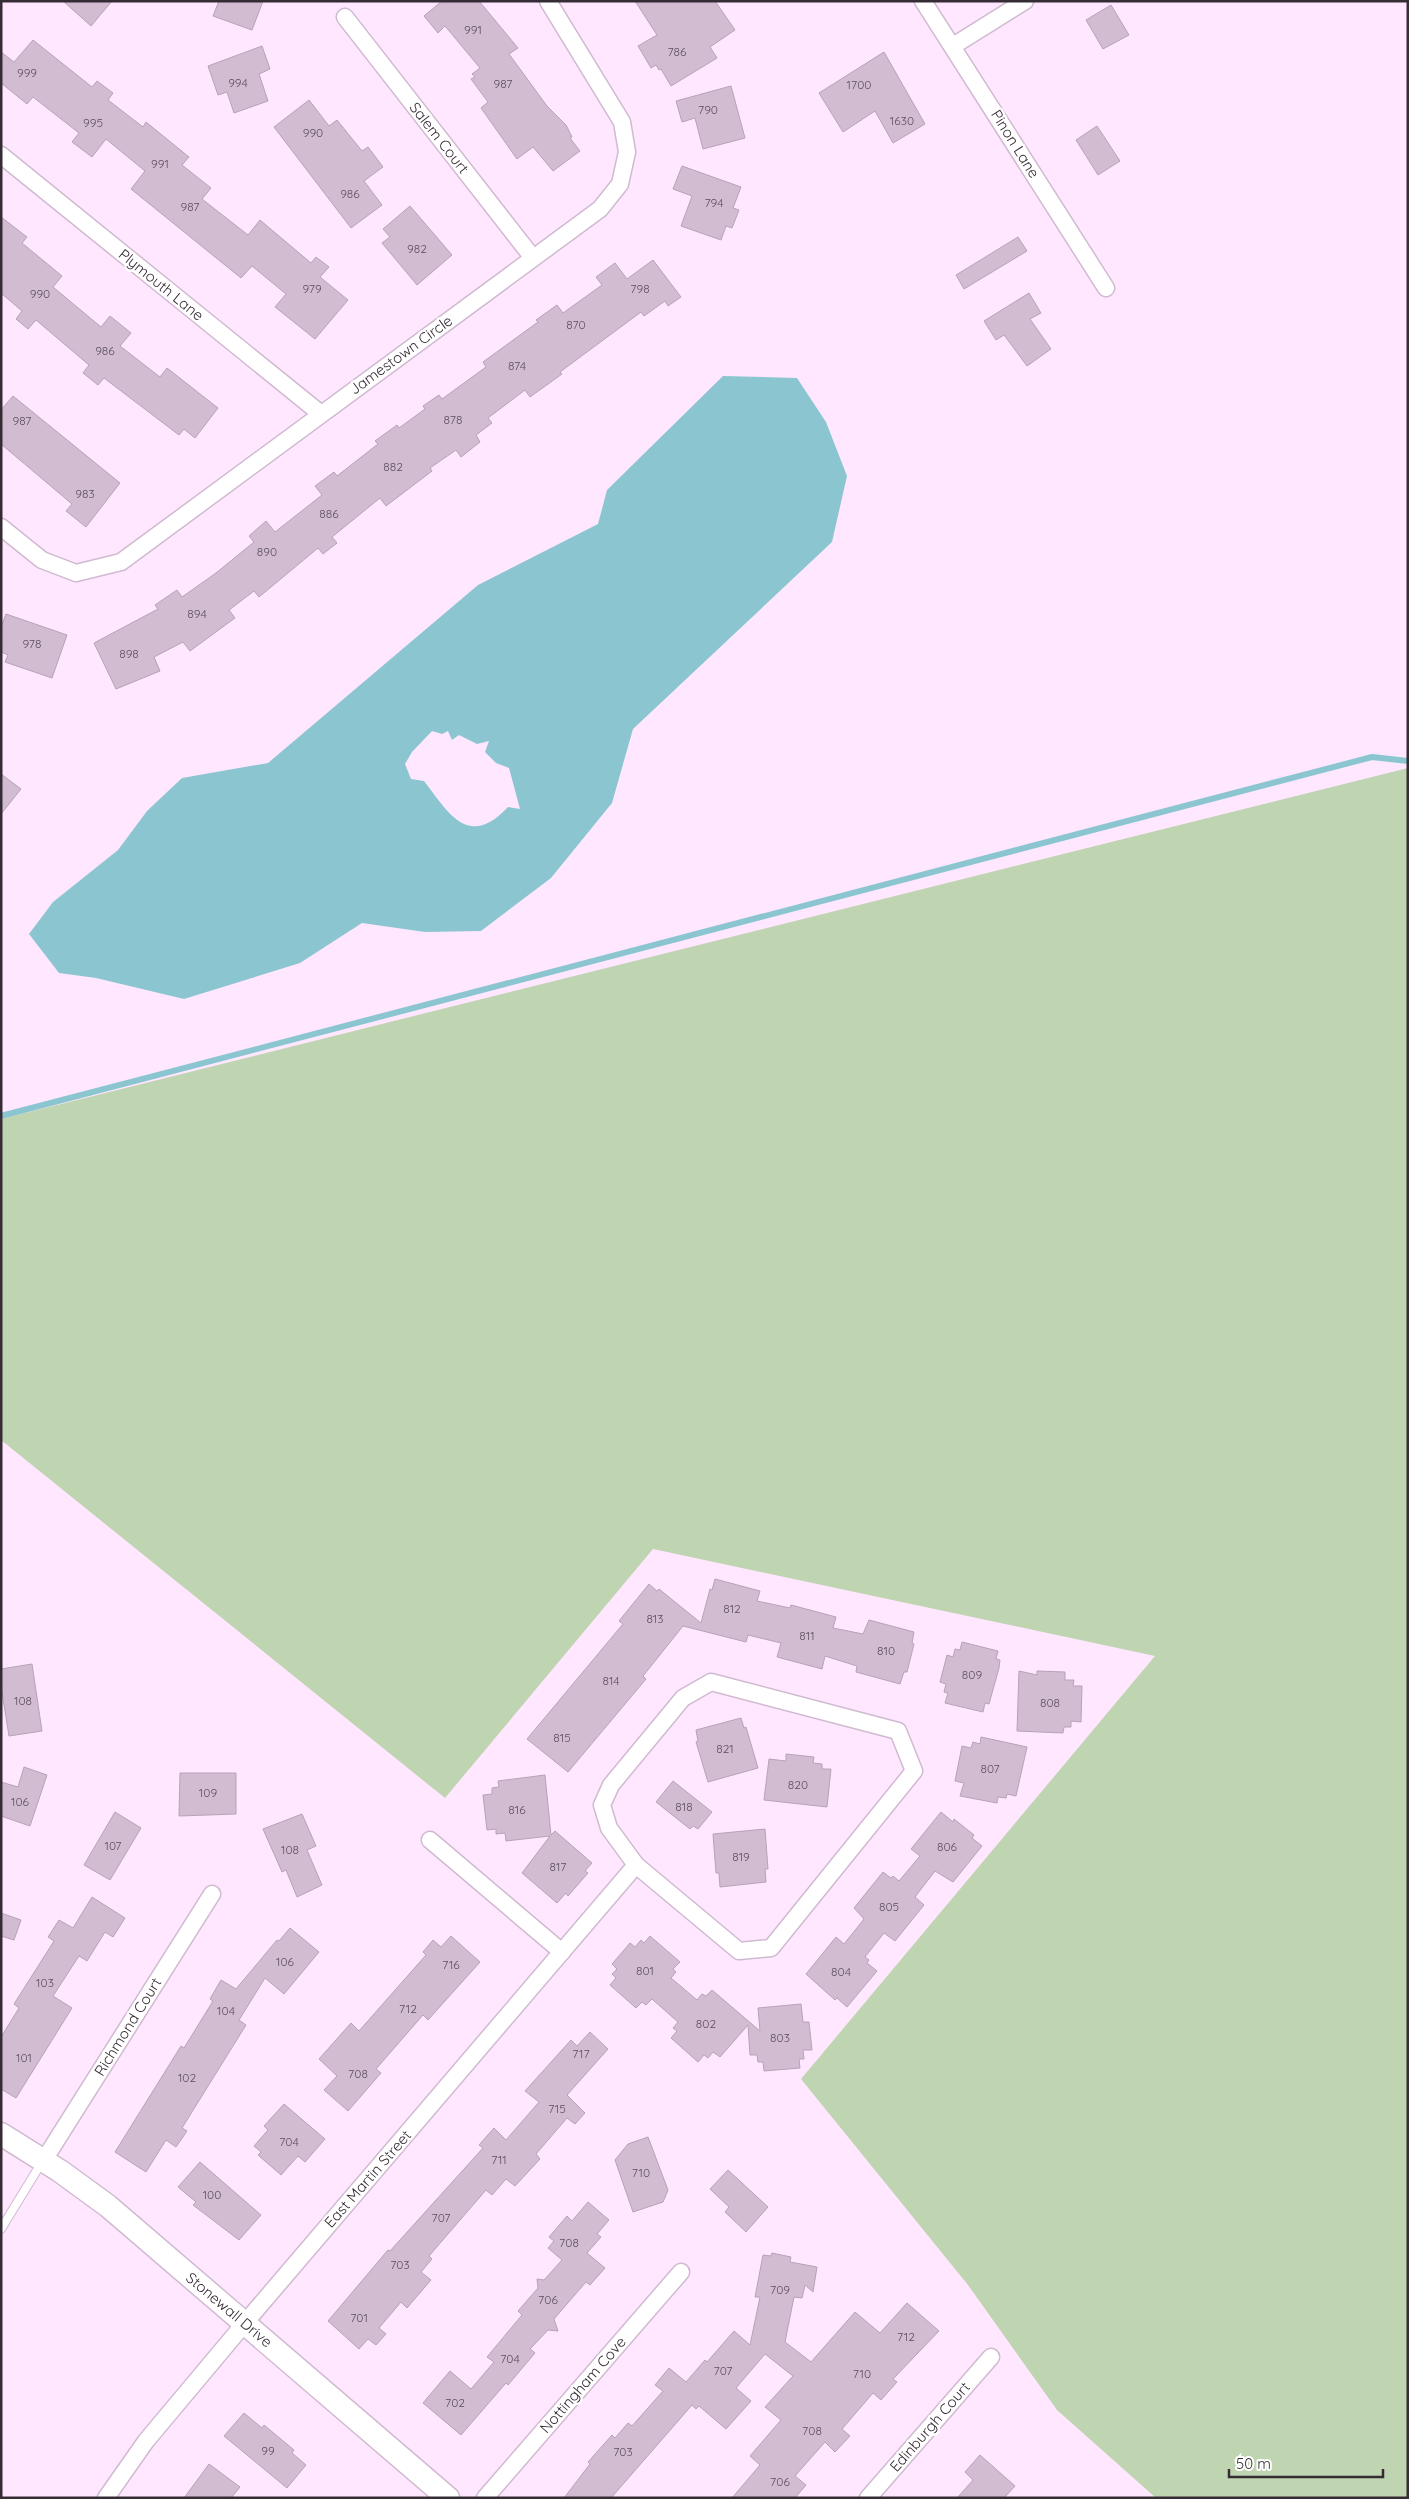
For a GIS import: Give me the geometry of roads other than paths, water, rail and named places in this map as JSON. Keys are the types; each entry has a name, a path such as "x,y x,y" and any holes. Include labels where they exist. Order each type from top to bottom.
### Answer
{"street":[{"name":"Jamestown Circle","path":"1,527 42,560 76,573 121,562 600,209 620,184 626,152 622,122 548,1"},
{"name":"Pinon Lane","path":"924,1 1106,288"},
{"path":"953,46 1025,1"},
{"name":"Salem Court","path":"345,17 534,258"},
{"name":"Plymouth Lane","path":"1,155 321,414"},
{"path":"712,1682 898,1731 914,1771 771,1948 739,1951 636,1865 609,1828 602,1805 611,1785 684,1698 712,1682"},
{"path":"430,1840 562,1952"},
{"name":"East Martin Street","path":"106,2498 146,2442 244,2324 636,1865"},
{"name":"Richmond Court","path":"44,2160 212,1894"},
{"name":"Stonewall Drive","path":"1,2134 44,2160 108,2206 448,2498"},
{"name":"Nottingham Cove","path":"485,2498 681,2272"},
{"name":"Edinburgh Court","path":"868,2498 991,2357"}],"lane":[{"path":"1,2229 44,2160"}],"waterway":[{"path":"1,1116 1372,757 1408,761"}]}
